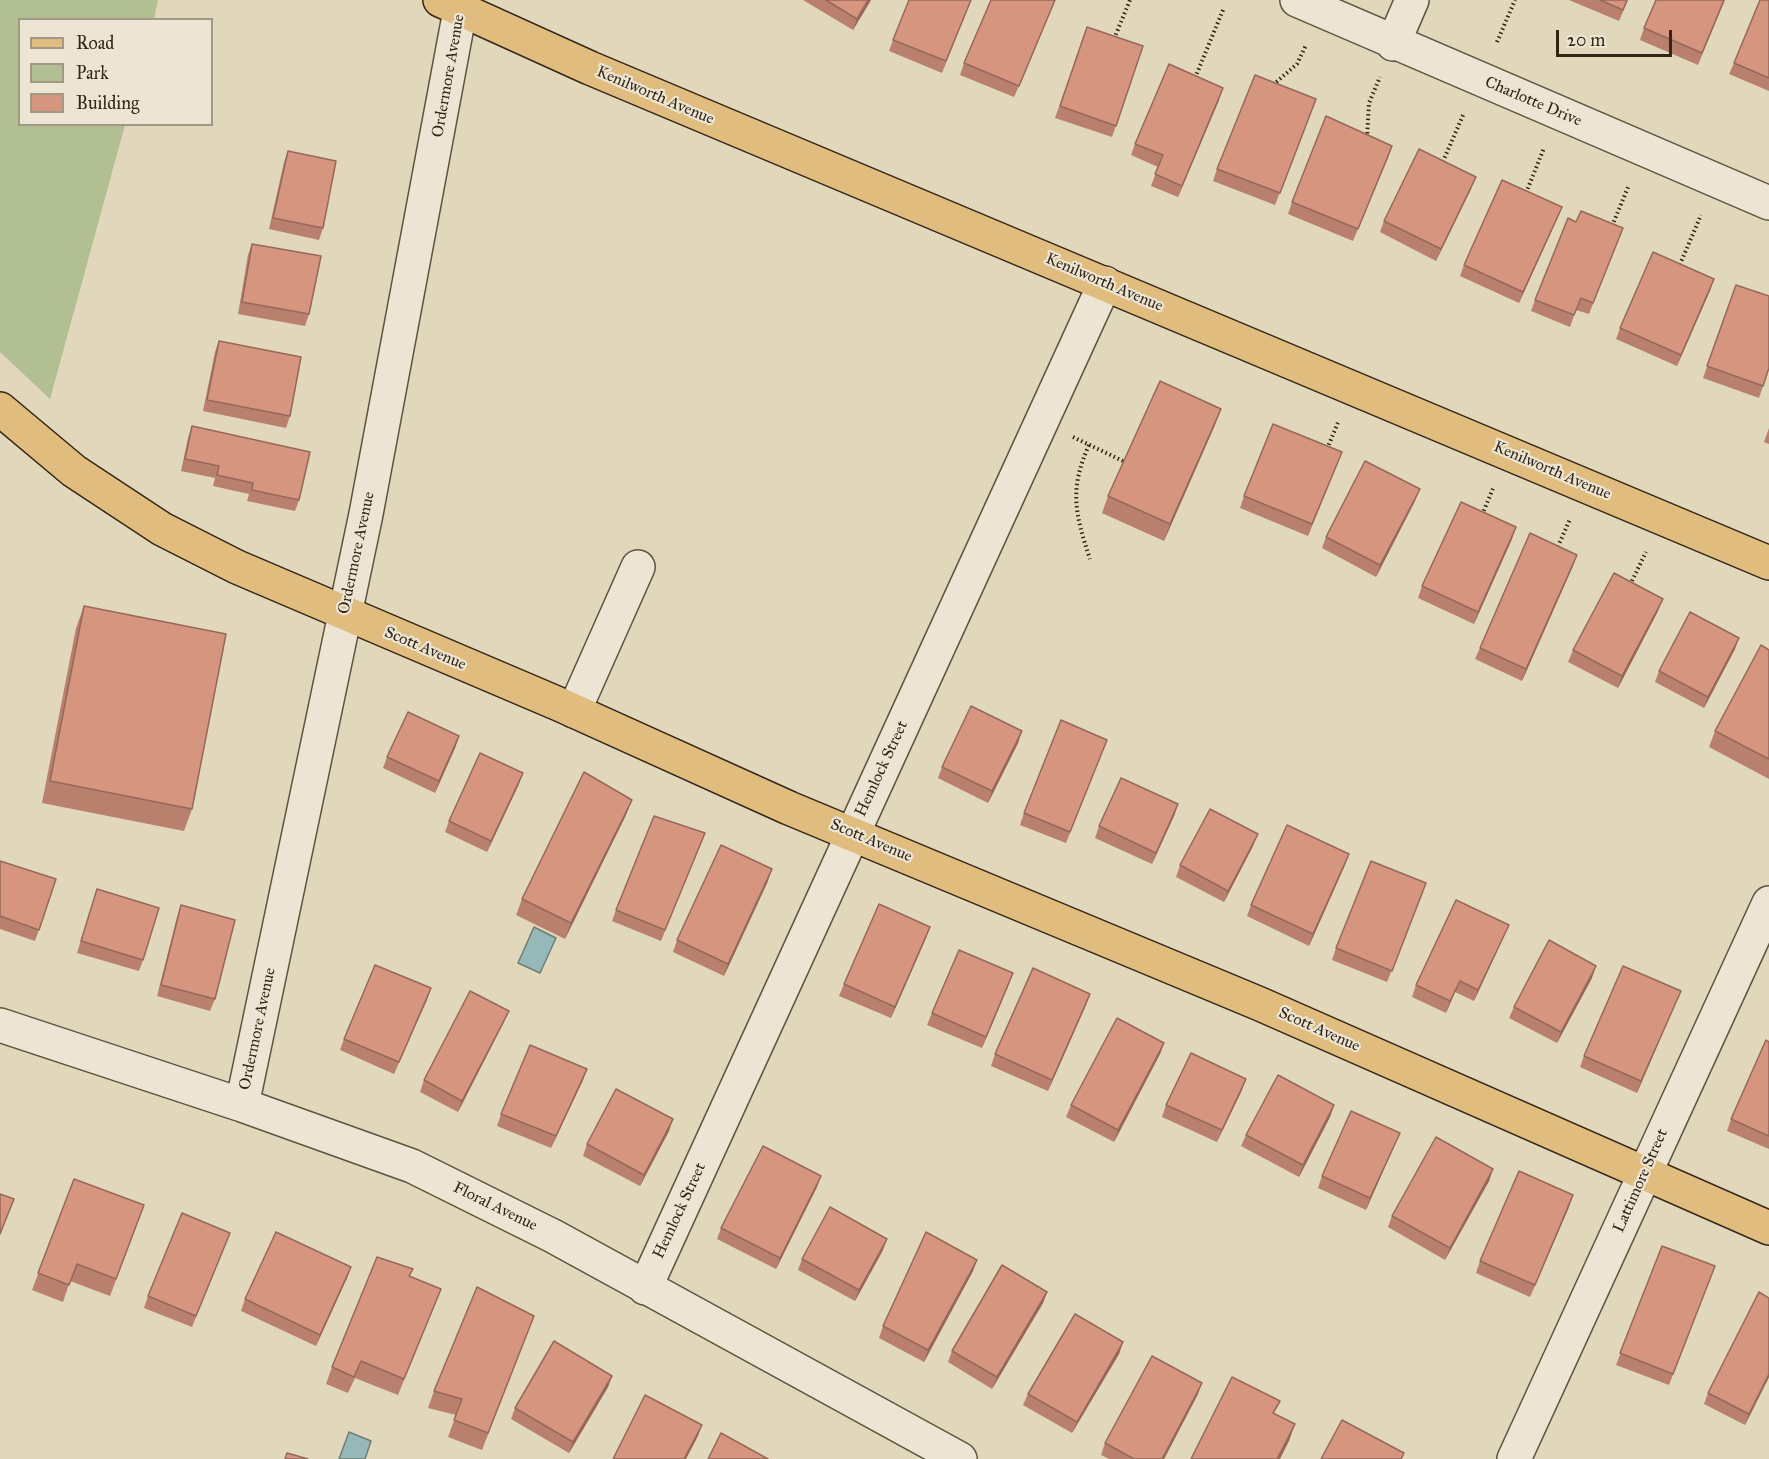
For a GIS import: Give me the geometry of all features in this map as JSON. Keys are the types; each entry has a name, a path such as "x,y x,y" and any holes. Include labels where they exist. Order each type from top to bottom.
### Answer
{"main road":[{"name":"Kenilworth Avenue","path":"454,3 590,68 1769,563"},
{"name":"Scott Avenue","path":"3,418 74,471 162,529 237,567 853,833 1260,1004 1769,1228"}],"street":[{"name":"Charlotte Drive","path":"1297,0 1393,44 1769,203"},
{"path":"1393,44 1413,0"},
{"name":"Ordermore Avenue","path":"242,1105 366,514 454,3"},
{"name":"Hemlock Street","path":"645,1288 1105,283"},
{"path":"574,711 638,567"},
{"name":"Lattimore Street","path":"1514,1459 1769,903"},
{"name":"Floral Avenue","path":"0,1025 242,1105 412,1166 553,1236 960,1459"}],"path":[{"path":"1110,48 1130,0"},
{"path":"1497,42 1515,0"},
{"path":"1191,87 1223,10"},
{"path":"1268,93 1271,87 1297,64 1306,45"},
{"path":"1364,147 1369,103 1380,77"},
{"path":"1439,172 1464,113"},
{"path":"1522,202 1544,148"},
{"path":"1608,235 1629,185"},
{"path":"1675,275 1701,215"},
{"path":"1324,458 1341,417"},
{"path":"1067,434 1125,462"},
{"path":"1089,445 1075,485 1075,509 1090,559"},
{"path":"1479,523 1496,483"},
{"path":"1553,558 1572,516"},
{"path":"1626,593 1647,548"}],"green space":[{"path":"0,0 158,0 154,18 18,18 18,126 125,126 50,399 0,352"}],"water":[{"path":"534,927 556,938 540,973 518,963"},
{"path":"349,1432 371,1441 365,1459 339,1459"}],"building":[{"path":"826,0 868,0 857,19"},
{"path":"909,0 971,0 946,61 893,40"},
{"path":"991,0 1055,0 1019,86 964,63"},
{"path":"1600,0 1627,0 1623,10"},
{"path":"1656,0 1724,0 1702,53 1644,28"},
{"path":"1760,0 1769,0 1769,78 1734,63"},
{"path":"1087,27 1143,46 1116,126 1060,106"},
{"path":"1169,64 1223,88 1182,186 1155,174 1163,155 1135,144"},
{"path":"1255,75 1316,99 1280,193 1217,169"},
{"path":"1326,116 1392,146 1358,229 1292,202"},
{"path":"1419,149 1476,177 1441,249 1384,221"},
{"path":"288,151 336,161 323,228 273,218"},
{"path":"1502,180 1562,207 1523,292 1464,265"},
{"path":"1581,211 1623,228 1593,303 1581,298 1574,315 1535,300 1568,218 1576,222"},
{"path":"252,244 321,256 309,314 242,302"},
{"path":"1653,252 1714,279 1681,355 1620,328"},
{"path":"1736,285 1769,296 1769,368 1763,386 1707,366"},
{"path":"219,341 301,357 290,416 207,400"},
{"path":"1160,381 1221,409 1170,524 1108,496"},
{"path":"1273,424 1342,452 1312,524 1244,496"},
{"path":"192,426 310,452 299,500 252,490 253,483 217,475 219,466 185,459"},
{"path":"1365,461 1420,489 1380,565 1326,537"},
{"path":"1461,502 1516,527 1478,612 1422,586"},
{"path":"1530,533 1577,555 1526,669 1480,648"},
{"path":"1614,573 1663,599 1622,676 1573,650"},
{"path":"84,606 226,634 192,809 50,781"},
{"path":"1690,612 1739,638 1708,697 1659,671"},
{"path":"1761,645 1769,650 1769,759 1715,731"},
{"path":"971,706 1022,731 992,791 942,767"},
{"path":"408,712 459,736 439,781 387,757"},
{"path":"1061,720 1107,740 1070,832 1024,813"},
{"path":"480,753 523,773 491,841 449,821"},
{"path":"584,772 632,800 571,923 522,899"},
{"path":"1121,778 1178,804 1156,853 1099,826"},
{"path":"1210,809 1258,834 1228,891 1180,865"},
{"path":"654,816 705,833 665,930 616,910"},
{"path":"1287,825 1349,854 1313,934 1251,905"},
{"path":"721,845 772,869 728,964 677,940"},
{"path":"0,861 56,879 39,930 0,916"},
{"path":"1371,861 1426,883 1392,971 1336,948"},
{"path":"97,889 159,908 143,960 81,941"},
{"path":"1456,900 1509,925 1478,990 1460,981 1450,1001 1416,985"},
{"path":"879,904 930,927 895,1007 844,984"},
{"path":"181,905 235,920 215,999 161,985"},
{"path":"1549,940 1596,966 1561,1032 1514,1007"},
{"path":"959,950 1013,973 986,1037 932,1013"},
{"path":"375,965 431,988 399,1062 344,1039"},
{"path":"1623,966 1681,991 1641,1081 1584,1056"},
{"path":"1033,968 1090,994 1052,1080 995,1054"},
{"path":"470,991 509,1011 462,1101 424,1080"},
{"path":"1117,1018 1164,1043 1118,1130 1071,1105"},
{"path":"1766,1040 1769,1042 1769,1136 1731,1119"},
{"path":"530,1045 587,1069 556,1136 501,1114"},
{"path":"1191,1053 1246,1079 1222,1130 1166,1105"},
{"path":"1278,1075 1334,1105 1303,1165 1246,1135"},
{"path":"616,1089 673,1119 644,1175 587,1144"},
{"path":"1351,1111 1400,1133 1370,1198 1322,1176"},
{"path":"1436,1137 1493,1169 1450,1248 1392,1216"},
{"path":"763,1146 821,1176 780,1258 721,1228"},
{"path":"1519,1171 1573,1195 1535,1285 1480,1261"},
{"path":"74,1179 144,1205 116,1279 77,1264 69,1285 38,1273"},
{"path":"0,1194 14,1199 0,1234"},
{"path":"830,1207 887,1239 859,1290 802,1259"},
{"path":"182,1213 230,1233 196,1316 148,1296"},
{"path":"276,1232 351,1267 320,1335 245,1299"},
{"path":"926,1232 977,1260 928,1350 883,1326"},
{"path":"1662,1246 1715,1266 1673,1374 1620,1353"},
{"path":"377,1257 413,1269 409,1276 441,1289 404,1379 361,1361 354,1377 332,1367"},
{"path":"1002,1265 1047,1292 997,1377 952,1351"},
{"path":"477,1287 534,1316 488,1433 454,1420 462,1399 434,1391"},
{"path":"1759,1292 1769,1298 1769,1374 1749,1414 1708,1393"},
{"path":"1075,1314 1123,1342 1077,1422 1028,1394"},
{"path":"554,1341 612,1376 573,1442 515,1408"},
{"path":"1152,1356 1202,1383 1162,1459 1134,1459 1105,1443"},
{"path":"1232,1377 1280,1401 1273,1413 1295,1424 1277,1459 1191,1459"},
{"path":"645,1395 702,1425 684,1459 613,1459"},
{"path":"1342,1420 1404,1453 1401,1459 1321,1459"},
{"path":"721,1433 768,1459 708,1459"},
{"path":"287,1453 308,1459 285,1459"}]}
